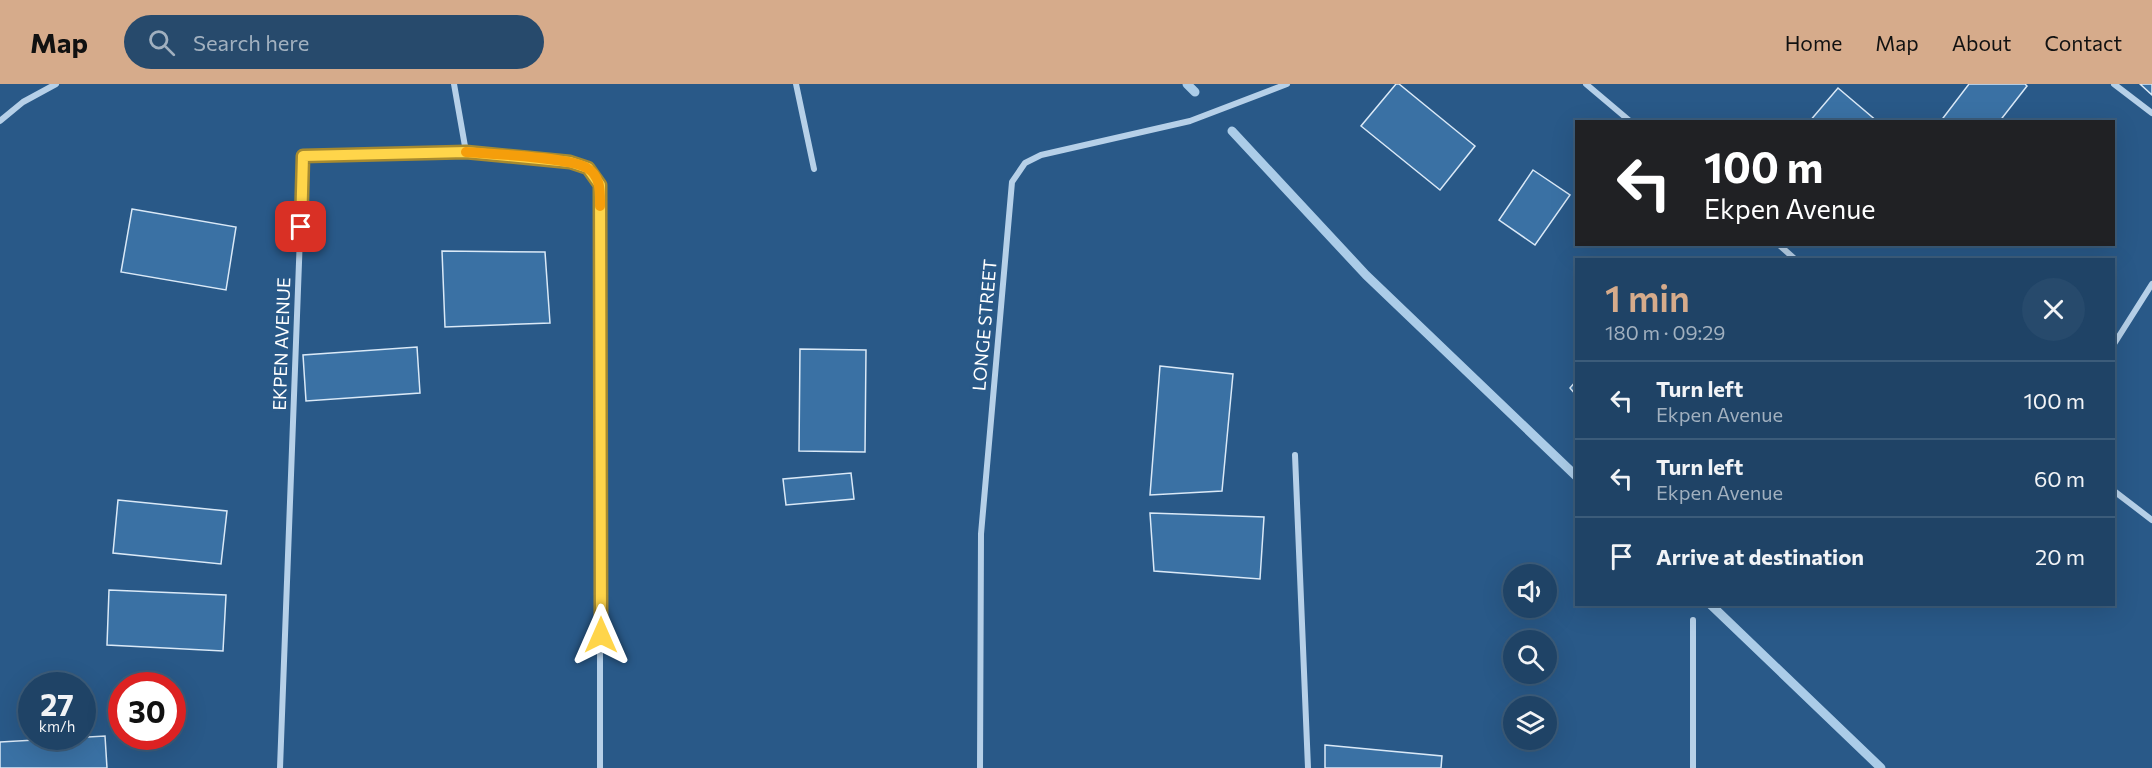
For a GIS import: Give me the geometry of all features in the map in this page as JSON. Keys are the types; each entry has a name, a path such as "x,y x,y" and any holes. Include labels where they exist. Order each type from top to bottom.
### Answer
{"street":[{"path":"0,121 23,102 56,84"},
{"path":"454,84 466,152"},
{"path":"796,84 814,169"},
{"name":"LONGE STREET","path":"980,768 981,534 1012,182 1024,162 1041,155 1190,121 1287,84"},
{"path":"1586,84 1629,120"},
{"path":"2114,84 2152,113"},
{"name":"EKPEN AVENUE","path":"280,768 303,156 466,152 570,162 588,168 600,185 600,768"},
{"path":"1780,246 1794,258"},
{"path":"2115,342 2152,284"},
{"path":"1295,455 1308,768"},
{"path":"2115,492 2152,520"},
{"path":"1693,620 1693,768"}],"building":[{"path":"1396,84 1399,84 1475,146 1440,190 1361,126"},
{"path":"1969,84 2025,84 2027,86 2001,120 1942,120"},
{"path":"2140,84 2152,84 2152,95"},
{"path":"1838,88 1876,120 1811,120"},
{"path":"1533,170 1570,195 1535,245 1499,220"},
{"path":"132,209 236,227 226,290 121,272"},
{"path":"442,251 545,252 550,323 445,327"},
{"path":"417,347 420,393 306,401 303,355"},
{"path":"800,349 866,350 865,452 799,451"},
{"path":"1160,366 1233,374 1222,491 1150,495"},
{"path":"1575,382 1575,394 1570,388"},
{"path":"851,473 854,499 786,505 783,479"},
{"path":"118,500 227,511 221,564 113,553"},
{"path":"1150,513 1264,517 1260,579 1154,571"},
{"path":"109,590 226,595 223,651 107,645"},
{"path":"105,736 107,768 0,768 0,742 18,741 18,750 96,750 96,737"},
{"path":"1325,745 1442,756 1441,768 1325,768"}],"waterway":[{"path":"1187,84 1195,92"},
{"path":"1232,131 1366,275 1575,475"},
{"path":"1712,606 1881,768"}],"slow traffic":[{"path":"466,152 570,162 588,168 600,185 600,206"}],"route":[{"path":"301,227 303,156 466,152 570,162 588,168 600,185 601,635"}]}
